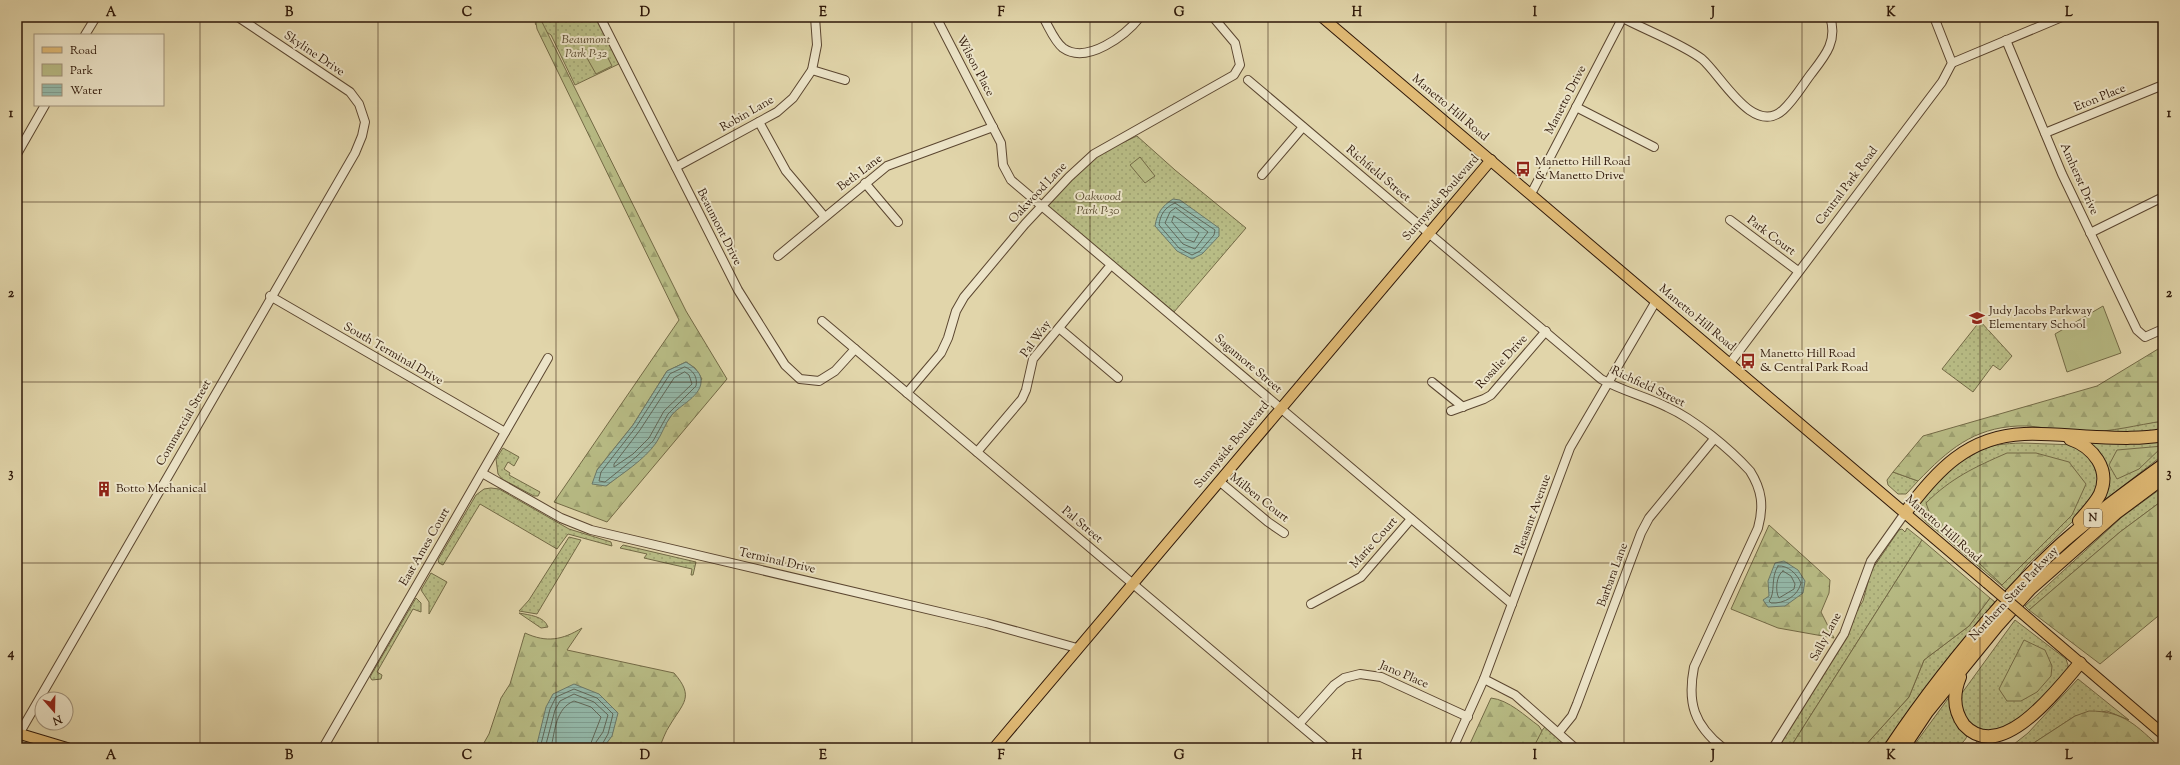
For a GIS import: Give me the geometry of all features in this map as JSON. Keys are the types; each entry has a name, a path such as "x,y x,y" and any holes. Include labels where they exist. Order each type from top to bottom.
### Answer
{"highway":[{"path":"1905,513 1949,462 1978,444 2009,435 2039,434 2133,438 2163,435"},
{"path":"2062,436 2087,447 2098,460 2103,476 2100,493 2068,538"},
{"name":"Northern State Parkway","path":"1890,748 1927,693 1967,644 2027,577 2068,538 2121,495 2163,465"},
{"name":"Northern State Parkway","path":"1903,748 1927,712 1997,626 2030,590 2111,518 2163,478"},
{"path":"1962,670 1954,700 1959,719 1967,730 1977,736 1995,740 2016,733 2032,719 2081,664"},
{"path":"2003,746 2034,723 2081,664"}],"main road":[{"name":"Manetto Hill Road","path":"1322,17 1730,363 2163,734"},
{"name":"Sunnyside Boulevard","path":"994,748 1428,232 1491,160"},
{"path":"18,733 66,748"}],"street":[{"path":"86,34 96,17"},
{"name":"Skyline Drive","path":"238,17 350,92 359,104 364,122"},
{"name":"Beaumont Drive","path":"600,17 738,290 791,372 800,379 808,381 824,378 835,371 855,349"},
{"name":"Robin Lane","path":"676,167 777,112 793,98 812,70 817,45 815,17"},
{"name":"Wilson Place","path":"936,17 993,127"},
{"path":"1044,17 1054,38 1063,48 1074,53 1082,53 1096,50 1122,35 1140,17"},
{"name":"Oakwood Lane","path":"907,393 941,353 948,338 956,311 964,297 1042,207 1083,163 1094,154 1234,75 1240,65 1235,42 1213,17"},
{"path":"1622,17 1701,59 1749,112 1761,116 1770,116 1782,111 1825,56 1833,40 1833,24 1830,17"},
{"name":"Manetto Drive","path":"1531,194 1622,17"},
{"path":"1934,17 1952,63 2062,17"},
{"path":"2038,17 2041,26"},
{"name":"Amherst Drive","path":"2006,40 2062,174 2135,325 2144,337 2163,330"},
{"name":"Central Park Road","path":"1730,363 1942,82 1952,63"},
{"path":"812,70 845,80"},
{"name":"Richfield Street","path":"1248,80 1601,379 1667,407 1695,423 1750,471 1756,480 1762,501 1762,512 1758,528 1694,667 1691,685 1692,701 1699,723 1711,738 1723,748"},
{"name":"Eton Place","path":"2045,133 2163,85"},
{"path":"17,154 44,106"},
{"path":"1576,107 1654,147"},
{"name":"Commercial Street","path":"18,733 270,296 355,153 362,136 364,122"},
{"path":"759,122 786,170 824,216"},
{"name":"Beth Lane","path":"778,256 824,216 887,166 993,127"},
{"name":"Sagamore Street","path":"993,127 1001,143 1003,165 1007,174 1020,188 1512,604"},
{"path":"1262,176 1304,127"},
{"path":"865,183 898,222"},
{"path":"2090,233 2163,197"},
{"name":"Park Court","path":"1730,220 1798,271"},
{"name":"Pal Way","path":"977,452 1022,399 1026,390 1033,359 1111,265"},
{"name":"South Terminal Drive","path":"270,296 505,432"},
{"name":"Pleasant Avenue","path":"1453,748 1484,679 1570,448 1610,383 1656,300"},
{"name":"Pal Street","path":"822,321 1327,748"},
{"path":"1059,328 1118,378"},
{"name":"Rosalie Drive","path":"1450,411 1491,395 1546,331"},
{"name":"East Ames Court","path":"323,748 548,358"},
{"path":"1432,382 1463,407"},
{"name":"Barbara Lane","path":"1559,732 1572,716 1578,704 1641,533 1649,518 1714,439"},
{"name":"Terminal Drive","path":"482,473 561,518 591,530 986,623 1077,648"},
{"name":"Milben Court","path":"1219,481 1268,522 1284,533"},
{"name":"Sally Lane","path":"1773,748 1844,634 1871,561 1905,513"},
{"name":"Marie Court","path":"1311,604 1361,576 1411,519"},
{"name":"Jano Place","path":"1299,724 1334,685 1344,678 1360,674 1381,677 1468,716"},
{"path":"1484,679 1515,695 1576,748"}],"green space":[{"path":"535,17 542,22 686,311 727,379 607,522 554,502 679,320 537,29","holes":["686,362 695,368 702,379 671,416 639,460 606,486 597,470 633,425 667,371"]},
{"name":"Beaumont Park P-32","path":"540,17 600,17 623,62 575,85 551,35 535,24"},
{"path":"604,50 612,66 596,74 587,58"},
{"name":"Oakwood Park P-30","path":"1137,136 1175,170 1246,228 1174,312 1047,206 1096,155"},
{"path":"1140,157 1155,176 1145,183 1130,165"},
{"path":"2103,306 2121,353 2067,372 2055,334"},
{"path":"1980,321 2012,356 2000,370 1993,365 1973,392 1942,369"},
{"path":"2163,346 2163,421 2095,432 2077,432 2027,426 2002,428 1974,436 1962,443 1940,460 1918,481 1893,472 1923,436 2097,386"},
{"path":"2163,421 2163,431 2154,433 2084,432"},
{"path":"2163,439 2163,455 2101,503 2108,486 2108,470 2106,463 2089,442"},
{"path":"2022,443 2076,445 2096,465 2099,479 2091,504 2027,565 2008,591 1928,524 1918,511 1921,508 1918,507 1932,486 1941,477 1973,453 1997,445"},
{"path":"2163,446 2139,469 2117,479 2109,465 2117,450"},
{"path":"503,448 519,457 514,466 508,462 504,469 510,473 509,475 540,492 538,496 534,496 502,479 498,474 496,459"},
{"path":"2007,453 2036,453 2069,462 2086,484 2072,515 2002,585 1931,517 1926,503 1935,494 1954,480 1984,463"},
{"path":"1893,472 1918,481 1906,494 1898,494 1888,485 1887,480"},
{"path":"2163,487 2163,500 2120,532 2029,610 2025,606 2122,517"},
{"path":"484,489 499,489 569,529 611,542 612,546 568,534 557,549 480,504 443,565 439,563 438,560 476,495"},
{"path":"2163,500 2163,612 2100,664 2029,610 2120,532"},
{"path":"1769,525 1830,580 1829,593 1821,612 1834,638 1778,628 1731,609"},
{"path":"1907,528 1922,540 1790,748 1770,748 1863,601 1871,571 1899,530 1902,529 1905,532"},
{"path":"569,537 581,540 537,614 519,611 529,600"},
{"path":"1922,540 1990,598 1969,626 1924,660 1909,697 1863,748 1790,748"},
{"path":"623,545 696,562 693,575 691,575 692,569 644,558 647,554 620,548"},
{"path":"431,573 447,582 429,614 429,602 421,590"},
{"path":"416,598 421,603 421,612 413,609 377,672 382,675 381,679 372,680 370,677"},
{"path":"1990,598 1995,602 1945,662 1882,748 1863,748 1909,697 1924,660 1969,626"},
{"path":"519,613 540,618 548,627 541,628"},
{"path":"2015,620 2066,659 2068,671 2016,729 1981,736 1961,715 1959,693 1962,693"},
{"path":"582,628 567,650 674,673 680,681 684,688 685,700 667,730 659,748 481,748 489,734 501,698 510,684 525,633 540,638 554,639 568,635"},
{"path":"2024,640 2045,650 2052,666 2051,676 2037,692 2021,701 2007,701 1999,689"},
{"path":"2078,679 2129,720 2107,711 2075,716 2026,748 2009,748 2028,733"},
{"path":"1950,696 1968,734 1964,741 1952,748 1912,748"},
{"path":"1491,698 1498,699 1510,705 1539,726 1542,731 1533,748 1468,748"},
{"path":"2089,711 2112,714 2129,721 2161,748 2026,748 2075,716"},
{"path":"1548,723 1575,748 1528,748"},
{"path":"1977,739 1999,744 1996,748 1975,748"},
{"path":"17,740 43,748 17,748"}],"water":[{"path":"1173,199 1180,200 1219,228 1219,236 1202,254 1192,259 1177,251 1155,226 1157,217 1161,210"},
{"path":"686,362 695,369 700,376 701,385 698,390 690,400 671,416 656,443 639,461 606,486 592,484 597,470 633,425 667,371"},
{"path":"1784,561 1798,570 1805,581 1803,593 1785,606 1768,607 1763,600 1769,596 1768,581 1775,563"},
{"path":"574,684 599,694 618,713 612,736 603,748 536,748 546,707 553,694"}],"place":[{"name":"Manetto Hill Road & Manetto Drive","path":"1523,169"},
{"name":"Judy Jacobs Parkway Elementary School","path":"1977,318"},
{"name":"Manetto Hill Road & Central Park Road","path":"1748,361"},
{"name":"Botto Mechanical","path":"104,489"}]}
